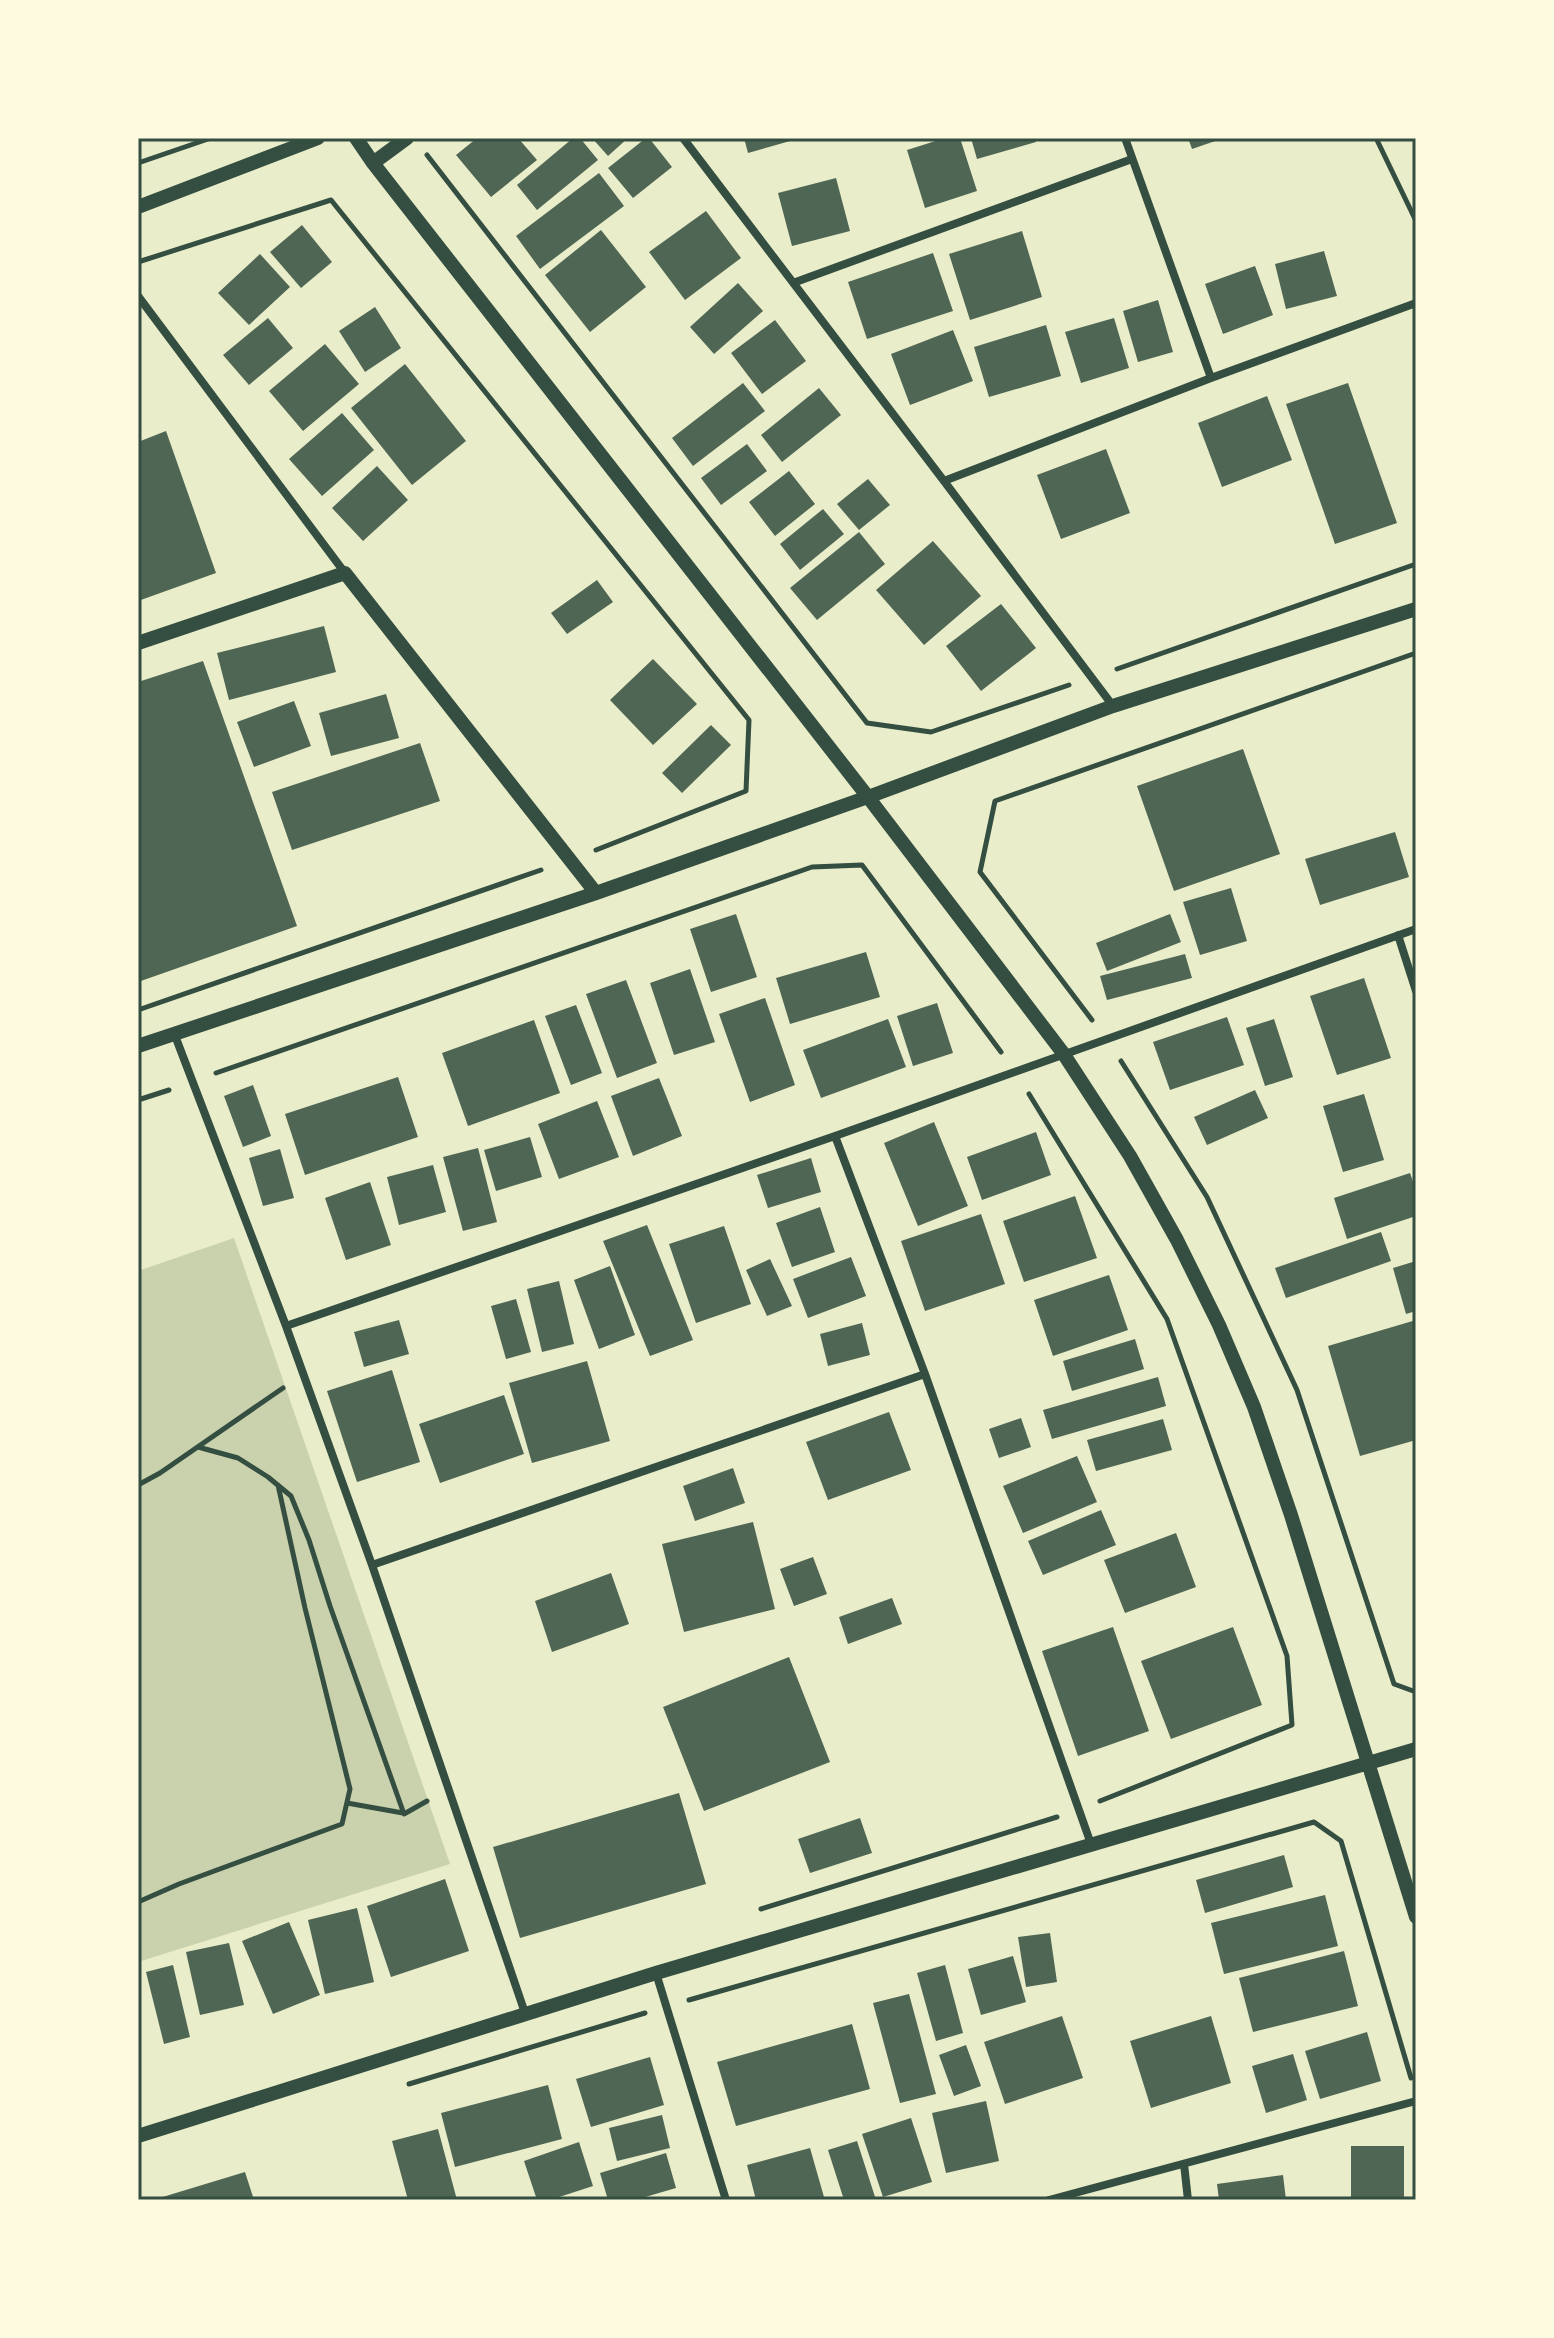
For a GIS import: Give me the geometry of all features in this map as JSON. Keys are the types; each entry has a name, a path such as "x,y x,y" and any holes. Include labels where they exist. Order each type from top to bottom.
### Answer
{"street":[{"path":"138,207 318,138"},
{"path":"356,138 1063,1053 1130,1156 1177,1240 1219,1325 1254,1407 1291,1515 1416,1917"},
{"path":"373,163 407,138"},
{"path":"683,138 1113,706"},
{"path":"1125,138 1211,378"},
{"path":"793,283 1132,159"},
{"path":"138,296 345,573 596,893"},
{"path":"944,481 1416,303"},
{"path":"138,643 345,573"},
{"path":"138,1046 596,893 1113,706 1416,609"},
{"path":"286,1326 835,1136 1416,929"},
{"path":"1398,935 1416,991"},
{"path":"174,1033 286,1326 372,1565 525,2013"},
{"path":"835,1136 925,1374 1091,1844"},
{"path":"372,1565 925,1374"},
{"path":"138,2136 656,1973 1416,1749"},
{"path":"656,1973 726,2200"},
{"path":"1049,2200 1416,2101"},
{"path":"1184,2164 1188,2200"}],"path":[{"path":"138,163 211,138"},
{"path":"1376,138 1416,221"},
{"path":"423,150 867,723 931,732 1416,564"},
{"path":"138,262 331,200 749,720 746,791 570,860 138,1010"},
{"path":"1098,1028 980,872 995,801 1416,653"},
{"path":"138,1100 812,867 862,865 1015,1071 1167,1319 1287,1656 1292,1725 1079,1810 750,1912"},
{"path":"1116,1053 1213,1210 1297,1390 1394,1684 1416,1692"},
{"path":"138,1485 303,1374"},
{"path":"198,1447 238,1458 291,1496 404,1814"},
{"path":"138,1902 342,1824 350,1789 278,1485"},
{"path":"347,1803 404,1814 448,1789"},
{"path":"666,2006 1314,1822 1341,1841 1412,2079"}],"green space":[{"path":"234,1238 450,1864 138,1962 138,1271"}],"building":[{"path":"477,138 518,138 537,160 491,197 456,155"},
{"path":"573,138 580,138 598,160 537,210 517,185"},
{"path":"592,138 628,138 608,156"},
{"path":"646,138 672,167 633,198 608,168"},
{"path":"744,138 797,138 797,139 748,153"},
{"path":"945,138 960,138 977,191 925,208 907,150"},
{"path":"971,138 1035,138 1036,142 977,159"},
{"path":"1188,138 1224,138 1192,149"},
{"path":"599,173 624,206 540,269 516,236"},
{"path":"836,178 850,231 792,246 778,193"},
{"path":"706,211 741,258 685,300 649,252"},
{"path":"302,225 332,262 301,288 270,252"},
{"path":"601,230 646,287 590,332 545,275"},
{"path":"1022,231 1042,297 970,320 949,254"},
{"path":"1324,251 1337,296 1286,309 1275,264"},
{"path":"933,253 953,311 867,339 848,282"},
{"path":"260,254 290,287 249,325 218,293"},
{"path":"1255,266 1273,315 1223,334 1205,284"},
{"path":"738,283 763,311 714,354 690,327"},
{"path":"1158,300 1173,352 1138,362 1123,311"},
{"path":"375,307 401,348 365,372 339,331"},
{"path":"268,318 293,348 249,385 223,355"},
{"path":"1114,318 1129,368 1081,383 1065,332"},
{"path":"775,320 806,361 762,394 731,353"},
{"path":"1046,325 1061,376 989,397 974,347"},
{"path":"953,330 973,381 910,405 891,354"},
{"path":"325,344 359,384 303,431 269,391"},
{"path":"405,364 466,441 412,485 351,408"},
{"path":"743,383 765,411 693,466 672,438"},
{"path":"1348,383 1397,523 1335,544 1286,404"},
{"path":"819,388 841,415 782,462 761,435"},
{"path":"1267,396 1292,460 1222,487 1198,423"},
{"path":"342,413 374,450 322,496 289,459"},
{"path":"166,431 216,573 138,601 138,442"},
{"path":"747,444 767,471 721,505 701,478"},
{"path":"1106,449 1130,513 1061,539 1037,475"},
{"path":"377,466 408,500 363,541 332,508"},
{"path":"789,471 815,504 775,536 749,502"},
{"path":"868,479 890,505 859,530 837,504"},
{"path":"823,509 844,534 800,570 780,544"},
{"path":"859,532 885,564 817,620 790,588"},
{"path":"933,541 981,596 924,645 876,590"},
{"path":"597,580 613,602 567,634 551,613"},
{"path":"1001,604 1036,648 981,691 946,646"},
{"path":"324,626 336,672 229,700 217,653"},
{"path":"653,659 697,704 653,745 610,700"},
{"path":"203,661 297,926 138,982 138,682"},
{"path":"386,694 399,738 331,756 319,713"},
{"path":"294,701 311,746 254,767 237,722"},
{"path":"711,725 731,745 682,793 662,773"},
{"path":"420,743 440,801 292,850 272,792"},
{"path":"1243,749 1280,854 1174,891 1137,786"},
{"path":"1395,832 1409,877 1320,905 1305,859"},
{"path":"1231,888 1247,941 1200,955 1183,902"},
{"path":"736,914 757,977 711,992 690,929"},
{"path":"1170,914 1181,942 1107,971 1096,943"},
{"path":"866,952 880,997 790,1024 776,978"},
{"path":"1185,954 1192,978 1107,1000 1100,976"},
{"path":"690,969 715,1042 674,1055 650,983"},
{"path":"1364,978 1391,1058 1337,1075 1310,996"},
{"path":"626,980 657,1063 617,1078 586,994"},
{"path":"765,998 795,1085 750,1102 719,1014"},
{"path":"937,1003 953,1053 913,1066 897,1016"},
{"path":"576,1005 602,1073 571,1085 545,1016"},
{"path":"1227,1017 1244,1065 1170,1090 1153,1042"},
{"path":"888,1019 906,1067 821,1098 803,1050"},
{"path":"1274,1019 1293,1077 1265,1086 1246,1028"},
{"path":"534,1020 560,1093 468,1126 442,1053"},
{"path":"398,1077 418,1137 305,1175 285,1114"},
{"path":"659,1078 682,1136 633,1156 611,1096"},
{"path":"253,1085 271,1136 243,1147 224,1096"},
{"path":"1255,1090 1268,1118 1207,1145 1194,1117"},
{"path":"1364,1094 1384,1160 1343,1172 1323,1106"},
{"path":"597,1101 619,1157 559,1179 538,1124"},
{"path":"934,1122 968,1206 918,1226 884,1143"},
{"path":"1036,1132 1051,1175 982,1200 967,1157"},
{"path":"530,1137 542,1177 496,1191 484,1150"},
{"path":"478,1148 497,1222 463,1231 443,1157"},
{"path":"280,1149 294,1198 263,1206 249,1158"},
{"path":"811,1158 821,1192 768,1208 757,1175"},
{"path":"433,1165 446,1212 399,1225 387,1177"},
{"path":"1410,1173 1416,1190 1416,1216 1347,1239 1334,1198"},
{"path":"370,1182 391,1245 346,1260 325,1198"},
{"path":"1075,1196 1097,1258 1024,1282 1003,1221"},
{"path":"820,1207 835,1252 792,1267 776,1223"},
{"path":"981,1214 1005,1284 925,1311 901,1241"},
{"path":"647,1225 693,1340 650,1356 603,1241"},
{"path":"724,1226 751,1304 696,1323 669,1244"},
{"path":"1381,1232 1391,1261 1286,1298 1275,1268"},
{"path":"851,1257 866,1296 808,1318 793,1279"},
{"path":"770,1259 792,1306 767,1316 746,1270"},
{"path":"1416,1261 1416,1311 1406,1314 1393,1268"},
{"path":"610,1266 635,1335 599,1349 574,1280"},
{"path":"1109,1275 1128,1330 1053,1356 1034,1300"},
{"path":"559,1281 574,1344 542,1352 527,1289"},
{"path":"516,1299 531,1352 506,1359 491,1306"},
{"path":"399,1320 409,1354 364,1367 354,1332"},
{"path":"1416,1320 1416,1440 1360,1456 1328,1346"},
{"path":"862,1323 870,1355 828,1366 820,1334"},
{"path":"1135,1339 1144,1369 1072,1391 1063,1361"},
{"path":"587,1361 610,1441 532,1463 509,1383"},
{"path":"392,1370 420,1462 357,1482 327,1391"},
{"path":"1158,1377 1166,1406 1052,1439 1043,1410"},
{"path":"504,1395 524,1454 440,1483 419,1424"},
{"path":"889,1412 911,1470 828,1500 806,1442"},
{"path":"1021,1418 1031,1447 999,1458 989,1429"},
{"path":"1163,1419 1172,1450 1096,1471 1087,1440"},
{"path":"1077,1456 1097,1502 1023,1533 1003,1486"},
{"path":"733,1468 745,1503 695,1521 683,1486"},
{"path":"1101,1510 1116,1545 1043,1575 1028,1541"},
{"path":"753,1522 775,1609 684,1632 662,1544"},
{"path":"1176,1533 1196,1587 1125,1613 1104,1560"},
{"path":"813,1557 827,1594 794,1606 780,1569"},
{"path":"611,1573 629,1624 552,1652 535,1601"},
{"path":"892,1598 902,1624 848,1644 839,1617"},
{"path":"1113,1627 1149,1731 1078,1756 1042,1651"},
{"path":"1233,1627 1262,1705 1171,1739 1141,1661"},
{"path":"789,1657 830,1762 704,1811 663,1707"},
{"path":"679,1793 706,1884 520,1938 493,1847"},
{"path":"860,1818 872,1853 810,1873 798,1839"},
{"path":"1284,1855 1293,1887 1205,1913 1196,1880"},
{"path":"445,1879 469,1951 391,1977 367,1906"},
{"path":"1325,1895 1338,1946 1224,1974 1211,1923"},
{"path":"357,1908 374,1982 325,1994 308,1920"},
{"path":"289,1922 320,1995 273,2014 242,1941"},
{"path":"1050,1933 1057,1982 1026,1987 1018,1937"},
{"path":"229,1943 244,2005 200,2015 186,1952"},
{"path":"1344,1951 1358,2006 1253,2032 1239,1978"},
{"path":"1013,1956 1026,2002 981,2015 968,1969"},
{"path":"173,1965 190,2037 164,2044 146,1972"},
{"path":"945,1965 963,2033 936,2041 917,1973"},
{"path":"909,1994 936,2094 900,2103 873,2003"},
{"path":"1062,2016 1083,2078 1005,2104 984,2042"},
{"path":"1211,2016 1231,2083 1151,2108 1130,2041"},
{"path":"852,2024 870,2089 736,2126 717,2062"},
{"path":"1367,2032 1381,2081 1320,2099 1305,2051"},
{"path":"966,2045 981,2086 954,2096 939,2055"},
{"path":"1293,2054 1307,2100 1266,2113 1252,2066"},
{"path":"650,2057 664,2105 591,2127 576,2079"},
{"path":"548,2085 562,2139 455,2167 441,2113"},
{"path":"986,2101 999,2161 946,2173 932,2113"},
{"path":"662,2115 670,2148 617,2161 609,2128"},
{"path":"911,2118 932,2182 883,2197 862,2134"},
{"path":"438,2129 457,2200 408,2200 392,2141"},
{"path":"857,2141 876,2200 844,2200 828,2150"},
{"path":"579,2142 593,2186 550,2200 537,2200 524,2161"},
{"path":"1351,2146 1404,2146 1404,2200 1351,2200"},
{"path":"810,2148 824,2197 813,2200 756,2200 747,2165"},
{"path":"666,2153 676,2188 635,2200 608,2200 600,2173"},
{"path":"245,2172 254,2200 156,2199"},
{"path":"1283,2175 1286,2200 1219,2200 1217,2184"}]}
